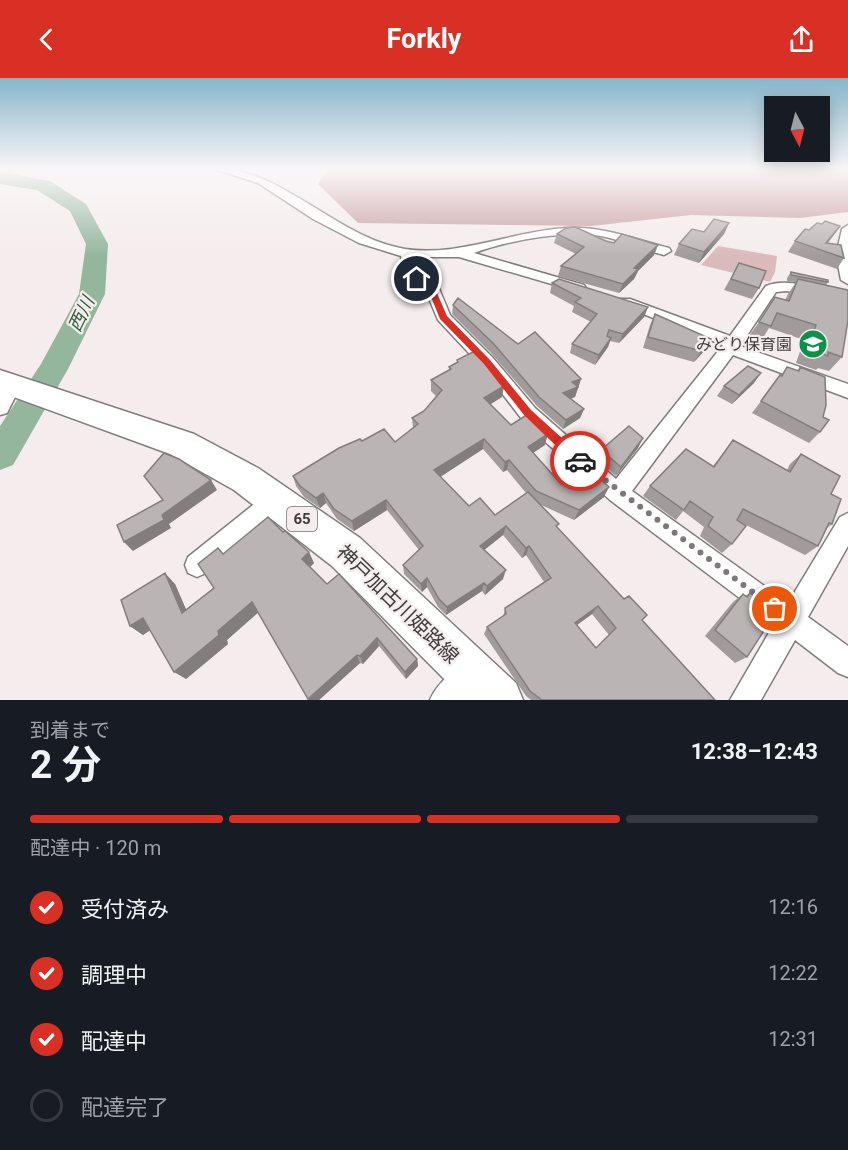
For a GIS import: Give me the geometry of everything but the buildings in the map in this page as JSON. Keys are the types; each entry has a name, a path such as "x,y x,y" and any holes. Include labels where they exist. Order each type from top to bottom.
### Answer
{"main road":[{"name":"神戸加古川姫路線","path":"7,391 62,403 182,444 246,479 346,552 499,700"}],"street":[{"path":"287,198 363,240 406,253 460,253 524,237 582,231 599,232 664,251"},
{"path":"848,230 842,244 843,269 848,280"},
{"path":"406,253 408,266 417,279 431,286 443,317 461,338 487,362 541,426 618,493 848,663"},
{"path":"460,253 593,292"},
{"path":"618,493 732,346 771,289 778,286 848,301"},
{"path":"614,298 848,391"},
{"path":"197,564 276,500"},
{"path":"745,700 848,524"},
{"path":"445,700 472,675"}],"shaded area":[{"path":"332,198 848,198 848,212 800,218 691,215 591,226 358,223"},
{"path":"718,246 777,256 775,272 770,282 701,265"}],"waterway":[{"name":"西川","path":"0,455 53,369 92,294 97,244 79,208 63,198"}],"way so far":[{"path":"580,461 618,493 775,609"}],"place":[{"name":"みどり保育園","path":"813,344"}],"route":[{"path":"417,279 431,286 443,317 461,338 487,362 548,433 580,461"}]}
